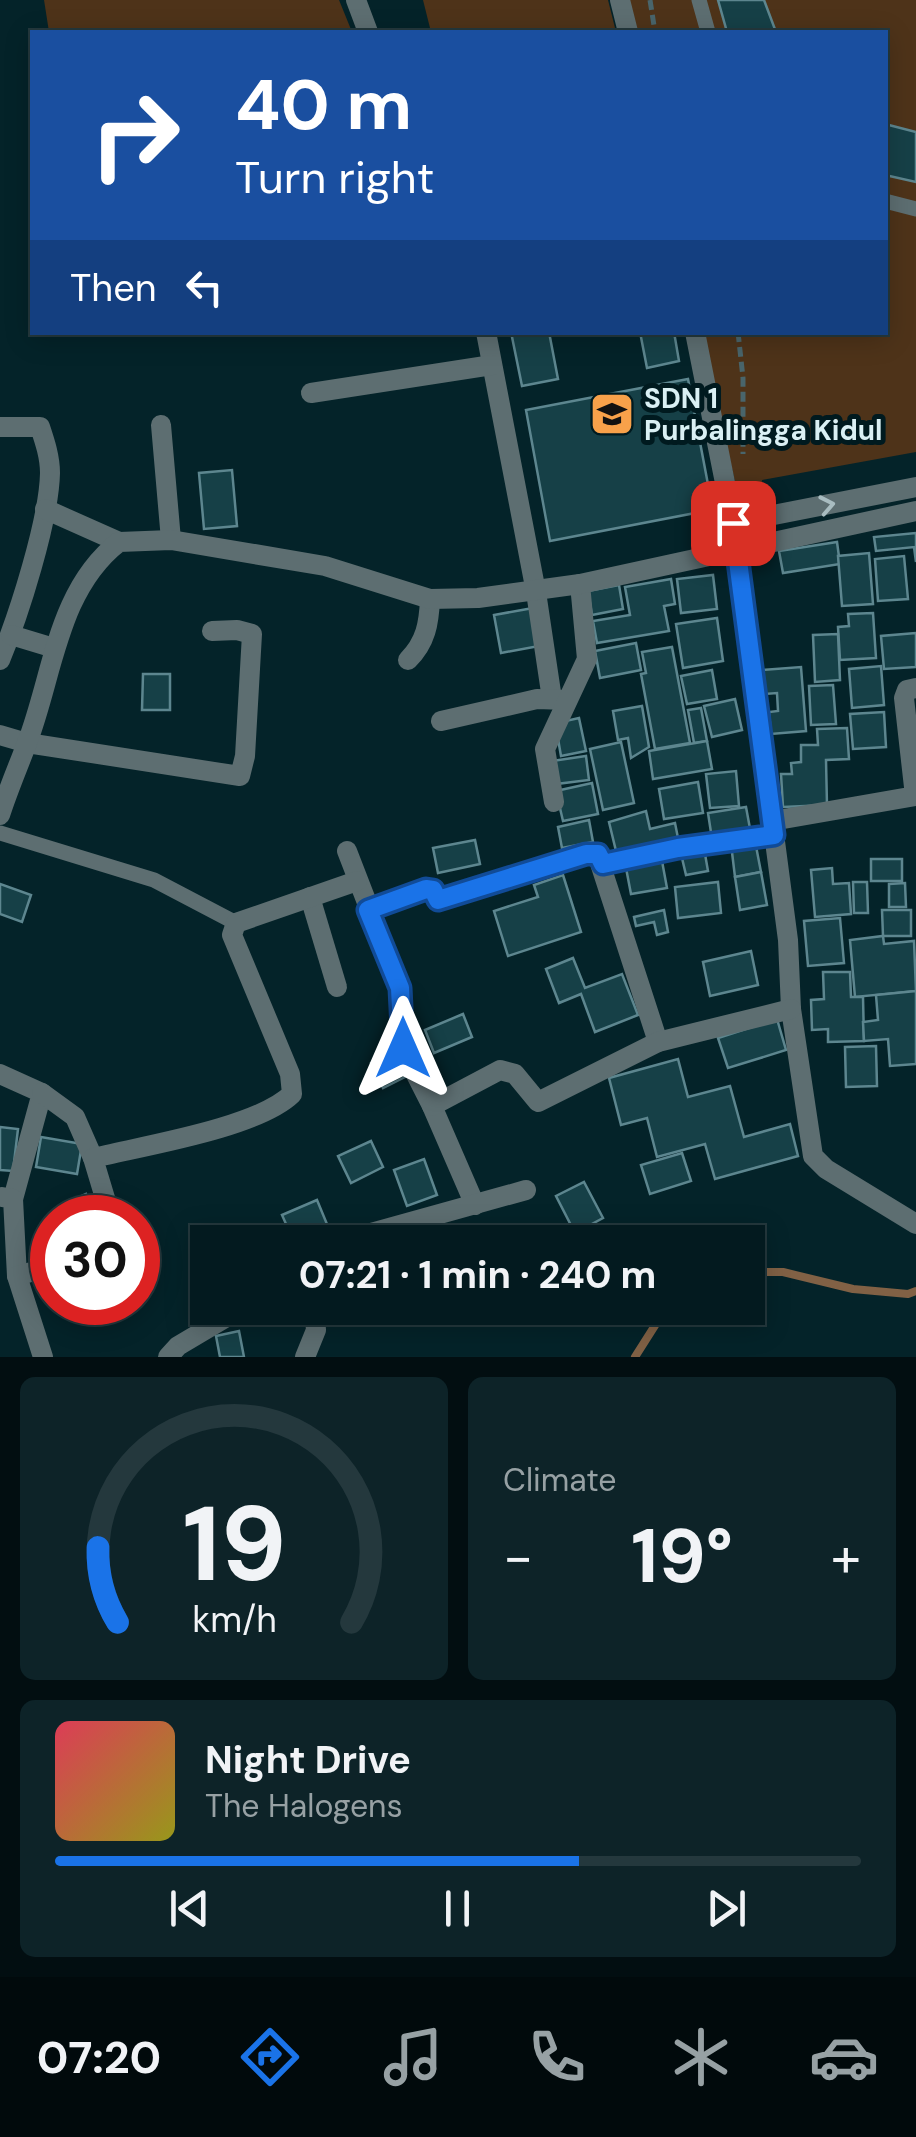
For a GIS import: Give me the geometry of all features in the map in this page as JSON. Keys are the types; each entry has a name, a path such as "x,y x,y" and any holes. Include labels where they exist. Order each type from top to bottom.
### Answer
{"street":[{"path":"356,0 367,30"},
{"path":"620,0 628,30"},
{"path":"487,335 560,700"},
{"path":"696,335 733,523 812,1156 826,1169 916,1224"},
{"path":"312,393 492,365"},
{"path":"161,425 171,540"},
{"path":"0,427 40,428 55,513 16,740 16,764 0,815"},
{"path":"711,553 733,523 916,486"},
{"path":"55,513 118,542 171,540 324,566 430,599 478,598 580,584 916,510"},
{"path":"0,660 33,641 118,542"},
{"path":"554,802 545,749 560,700 587,659 580,584"},
{"path":"408,660 419,650 429,624 430,599"},
{"path":"16,740 240,776 247,739 252,634 237,630 212,632"},
{"path":"603,864 915,796 904,698 906,690 916,688"},
{"path":"441,721 537,700 560,700"},
{"path":"347,852 400,988 403,1048 475,1205"},
{"path":"368,910 426,889 433,890 438,900 586,854 598,854 658,1042"},
{"path":"93,1158 239,1120 274,1107 292,1094 290,1074 232,935 236,923 356,881"},
{"path":"310,898 337,987"},
{"path":"432,1106 500,1070 514,1074 538,1102 658,1042 791,1009"},
{"path":"0,1074 42,1093 75,1116 104,1195"},
{"path":"42,1093 6,1198 17,1276 43,1357"},
{"path":"402,1225 526,1190"},
{"path":"17,1276 30,1272"},
{"path":"168,1357 178,1346 213,1325"},
{"path":"305,1357 316,1325"}],"lane":[{"path":"700,0 708,30"},
{"path":"888,202 916,209"},
{"path":"0,833 154,880 236,923"}],"path":[{"path":"650,0 654,30"},
{"path":"738,335 744,466"}],"shaded area":[{"path":"44,0 339,0 351,30 49,30"},
{"path":"423,0 608,0 616,30 430,30"},
{"path":"626,0 916,0 916,452 762,480 765,513 744,521 701,335 888,335 888,30 634,30"}],"building":[{"path":"718,0 764,0 775,30 726,30"},
{"path":"888,125 916,132 916,182 888,176"},
{"path":"512,335 550,335 558,379 522,386"},
{"name":"SDN 1 Purbalingga Kidul","path":"641,335 675,335 679,361 647,368"},
{"name":"SDN 1 Purbalingga Kidul","path":"688,379 710,495 695,513 550,541 526,410"},
{"path":"232,470 237,526 204,529 199,473"},
{"path":"916,533 916,562 914,547 876,551 874,537"},
{"path":"837,542 840,564 783,573 779,551"},
{"path":"869,553 873,604 842,606 838,556"},
{"path":"904,556 908,599 878,601 875,559"},
{"path":"713,575 717,609 681,613 677,579"},
{"path":"671,579 675,604 664,606 669,631 597,643 593,621 630,615 625,587"},
{"path":"619,585 623,609 592,615 588,591"},
{"path":"533,608 539,646 501,653 494,615"},
{"path":"873,613 876,658 840,660 838,627 849,626 848,614"},
{"path":"717,618 723,661 683,668 676,624"},
{"path":"916,633 916,667 884,669 881,636"},
{"path":"838,634 840,680 815,682 813,635"},
{"path":"636,643 641,670 600,678 595,651"},
{"path":"672,647 690,743 655,749 641,674 646,673 642,652"},
{"path":"881,666 884,705 852,708 849,669"},
{"path":"801,667 806,731 771,734 769,712 778,711 777,693 765,694 762,670"},
{"path":"712,670 717,699 687,704 681,676"},
{"path":"143,674 170,674 170,710 142,710"},
{"path":"833,685 836,724 811,725 809,686"},
{"path":"735,699 742,730 712,737 704,706"},
{"path":"642,706 649,747 631,758 628,738 618,740 613,711"},
{"path":"701,708 707,741 694,743 688,710"},
{"path":"884,712 886,747 853,749 850,714"},
{"path":"579,718 586,751 561,756 557,733 561,722"},
{"path":"847,728 849,759 826,760 827,805 783,807 781,774 792,774 791,763 801,762 801,745 818,745 817,729"},
{"path":"707,741 712,769 653,779 649,751"},
{"path":"621,742 634,803 603,810 590,749"},
{"path":"586,756 589,780 556,784 552,761"},
{"path":"736,771 739,806 710,808 706,774"},
{"path":"698,782 703,813 664,819 659,789"},
{"path":"592,783 598,814 563,821 556,791"},
{"path":"746,807 751,834 712,839 708,813"},
{"path":"646,811 650,829 675,823 678,838 616,851 609,822"},
{"path":"589,820 593,842 562,848 558,827"},
{"path":"475,840 480,864 438,873 433,848"},
{"path":"755,841 761,872 735,877 731,844"},
{"path":"705,854 708,871 686,875 682,858"},
{"path":"871,859 902,859 902,881 871,881"},
{"path":"662,861 667,888 631,894 626,868"},
{"path":"832,868 833,884 849,883 851,914 815,917 811,870"},
{"path":"761,872 767,905 740,910 735,877"},
{"path":"563,875 581,932 508,956 494,911 538,897 534,885"},
{"path":"718,882 721,913 678,918 675,887"},
{"path":"853,882 867,882 868,913 854,913"},
{"path":"905,883 906,907 889,907 889,884"},
{"path":"0,884 31,895 22,922 0,914"},
{"path":"664,910 668,932 657,935 654,922 636,926 634,917"},
{"path":"882,910 911,910 911,936 883,936"},
{"path":"840,918 844,963 808,966 804,921"},
{"path":"883,936 884,944 914,941 916,991 855,997 850,940"},
{"path":"751,951 758,985 710,996 703,962"},
{"path":"573,958 585,988 622,974 638,1015 595,1032 581,994 559,1003 546,969"},
{"path":"823,972 850,972 851,997 863,997 864,1041 828,1042 828,1029 812,1030 811,1000 824,999"},
{"path":"916,991 916,1064 890,1066 888,1039 864,1041 863,1022 878,1020 876,995"},
{"path":"463,1014 472,1037 434,1053 425,1030"},
{"path":"777,1019 786,1050 728,1068 718,1038"},
{"path":"876,1046 877,1086 846,1087 845,1047"},
{"path":"393,1052 405,1077 383,1088 371,1063"},
{"path":"678,1059 688,1097 730,1086 744,1137 790,1124 798,1156 715,1179 705,1144 657,1157 647,1118 621,1125 609,1078"},
{"path":"0,1127 18,1129 13,1171 0,1170"},
{"path":"41,1137 82,1144 77,1174 36,1167"},
{"path":"371,1141 383,1167 351,1183 338,1156"},
{"path":"682,1153 691,1181 650,1194 641,1165"},
{"path":"424,1159 437,1195 407,1206 394,1170"},
{"path":"584,1182 603,1218 590,1225 571,1225 556,1196"},
{"path":"317,1200 327,1225 286,1225 282,1215"},
{"path":"239,1331 244,1357 220,1357 216,1336"}],"waterway":[{"path":"765,1272 783,1272 853,1289 908,1294 916,1291"},
{"path":"635,1357 655,1325"}],"place":[{"name":"SDN 1 Purbalingga Kidul","path":"612,414"}],"route":[{"path":"403,1048 403,998 368,910 426,889 433,890 438,900 586,854 598,854 603,864 678,848 774,835 733,523"}]}
